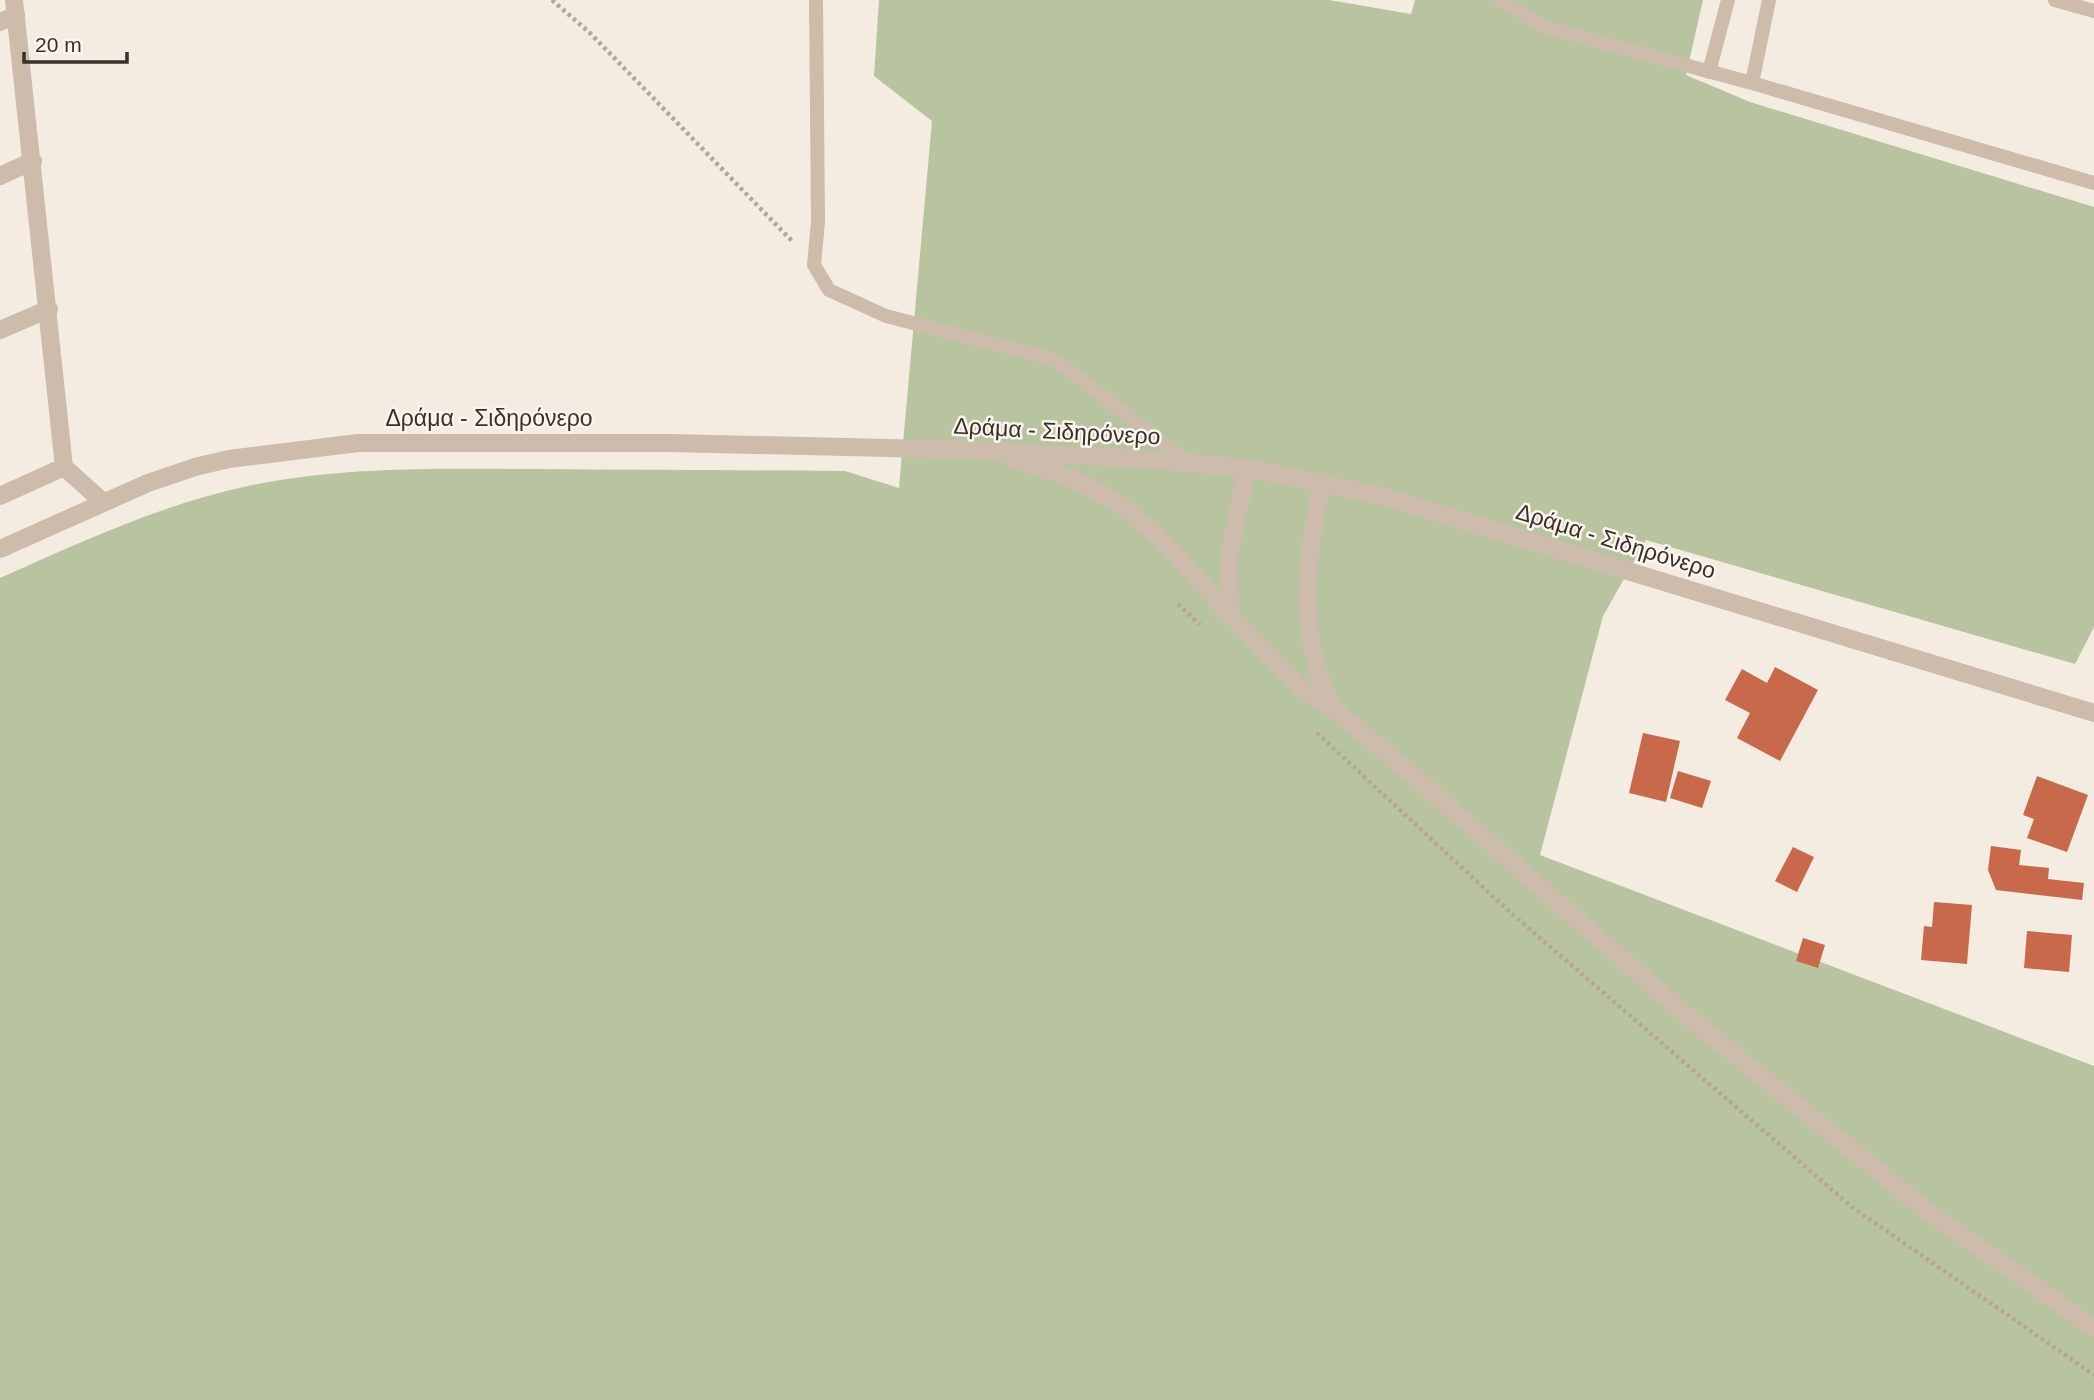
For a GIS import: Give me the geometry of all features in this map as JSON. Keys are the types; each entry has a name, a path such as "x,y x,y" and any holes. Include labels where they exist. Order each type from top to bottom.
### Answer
{"street":[{"path":"10,12 33,161 64,467 103,502"},
{"path":"0,176 33,161"},
{"path":"0,331 49,309"},
{"name":"Δράμα - Σιδηρόνερο","path":"0,549 103,502 195,467 229,459 358,443 671,443 972,450 1247,468 1322,482 1562,549 2094,713"},
{"path":"972,450 1048,469 1105,493 1150,527 1282,671 1335,710 1692,1020 1926,1210 2094,1328"},
{"path":"0,496 64,467"},
{"path":"1230,615 1229,556 1247,468"},
{"path":"1322,482 1309,545 1307,599 1316,668 1335,710"}],"lane":[{"path":"816,0 818,222 814,265 829,290 886,316 1056,360 1191,465"},
{"path":"1500,0 1544,27 1752,83 2094,183"},
{"path":"1709,72 1728,0"},
{"path":"1752,83 1769,0"},
{"path":"2055,0 2094,11"}],"path":[{"path":"552,0 590,33 814,265"},
{"path":"1178,604 1208,632"},
{"path":"1309,726 1511,913 1852,1207 2094,1375"}],"green space":[{"path":"879,0 1329,0 1411,14 1415,0 1703,0 1686,75 1750,102 2094,207 2094,627 2075,664 1646,540 1603,616 1540,855 2094,1066 2094,1400 0,1400 0,578 121,526 184,503 248,486 320,475 429,469 845,471 899,488 932,121 874,76"}],"building":[{"path":"1775,667 1818,690 1780,761 1737,738 1750,713 1725,700 1742,669 1767,683"},
{"path":"1643,733 1680,741 1666,802 1629,793"},
{"path":"1678,771 1711,781 1702,808 1670,798"},
{"path":"2037,776 2088,795 2067,852 2027,838 2034,819 2023,815"},
{"path":"1991,846 2021,850 2019,865 2049,868 2048,879 2084,883 2082,900 1996,890 1988,870"},
{"path":"1793,847 1814,857 1797,892 1775,881"},
{"path":"1934,902 1972,905 1967,964 1921,960 1924,926 1932,927"},
{"path":"2027,931 2072,935 2069,972 2024,968"},
{"path":"1803,938 1825,945 1818,968 1796,961"}]}
